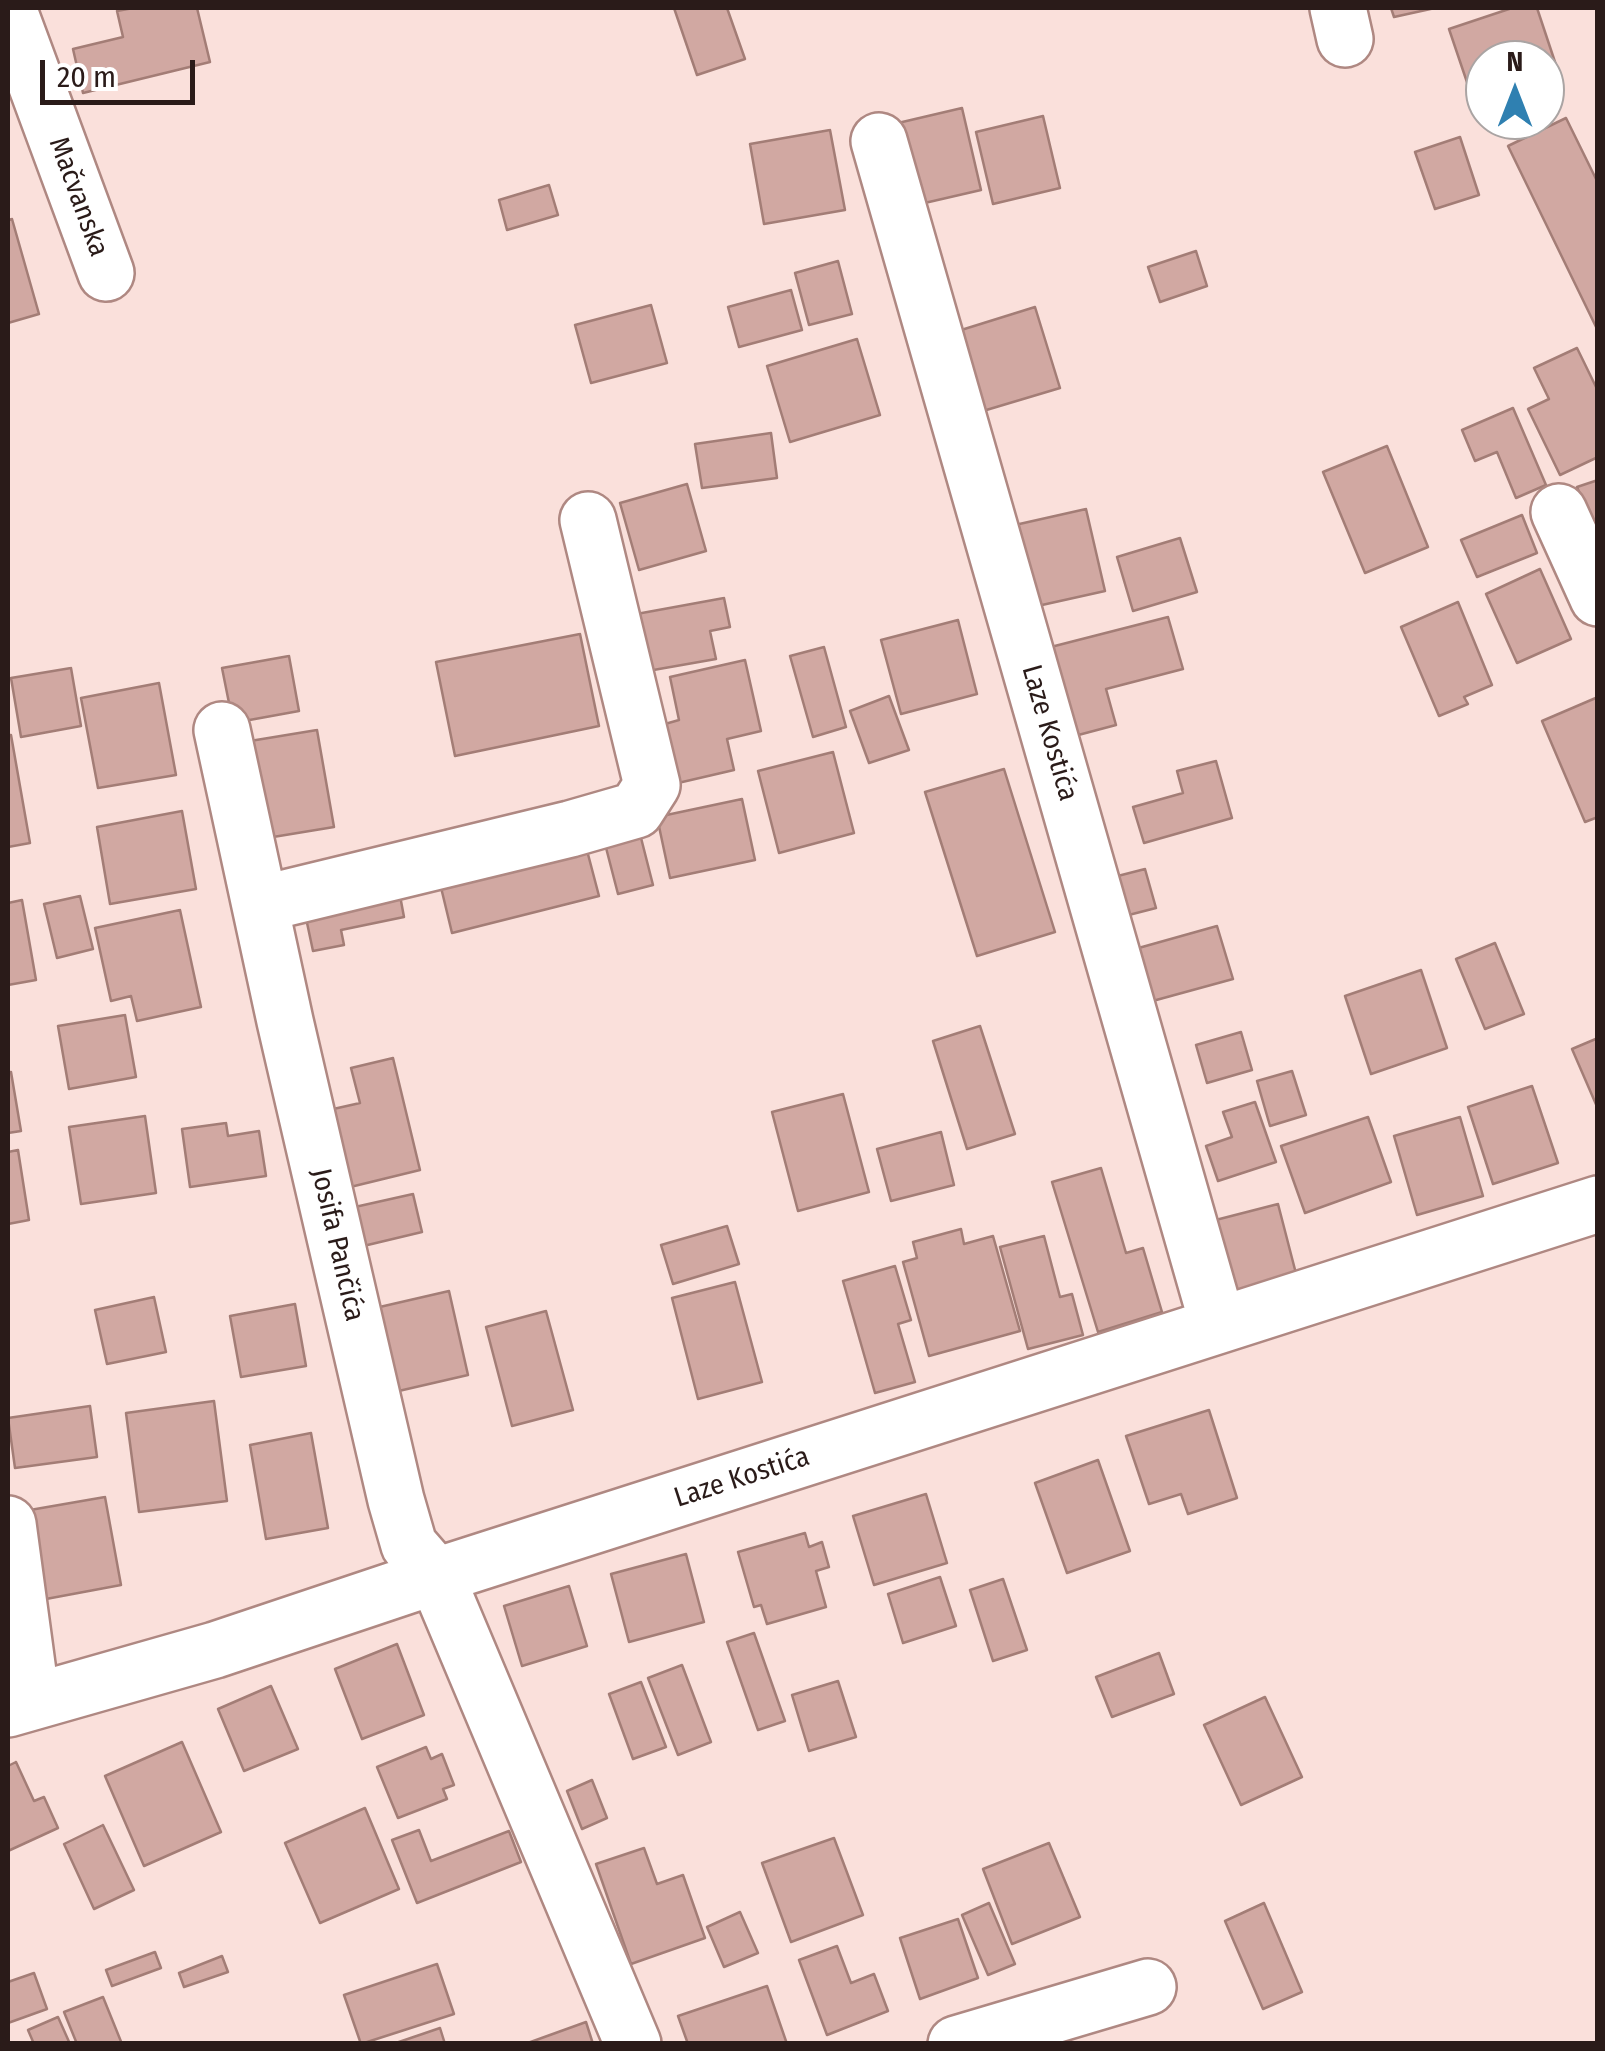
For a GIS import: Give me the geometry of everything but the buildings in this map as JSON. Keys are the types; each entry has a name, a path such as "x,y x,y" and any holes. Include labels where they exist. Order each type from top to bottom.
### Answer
{"street":[{"name":"Mačvanska","path":"8,8 106,274"},
{"name":"Laze Kostića","path":"879,141 1218,1325"},
{"path":"1559,512 1598,598"},
{"path":"260,904 636,810 652,785 588,520"},
{"name":"Josifa Pančića","path":"222,730 396,1500 409,1545 436,1576"},
{"name":"Laze Kostića","path":"20,1705 215,1650 1598,1204"},
{"path":"8,1524 20,1705"},
{"path":"436,1576 633,2044"},
{"path":"956,2044 1148,1987"}]}
